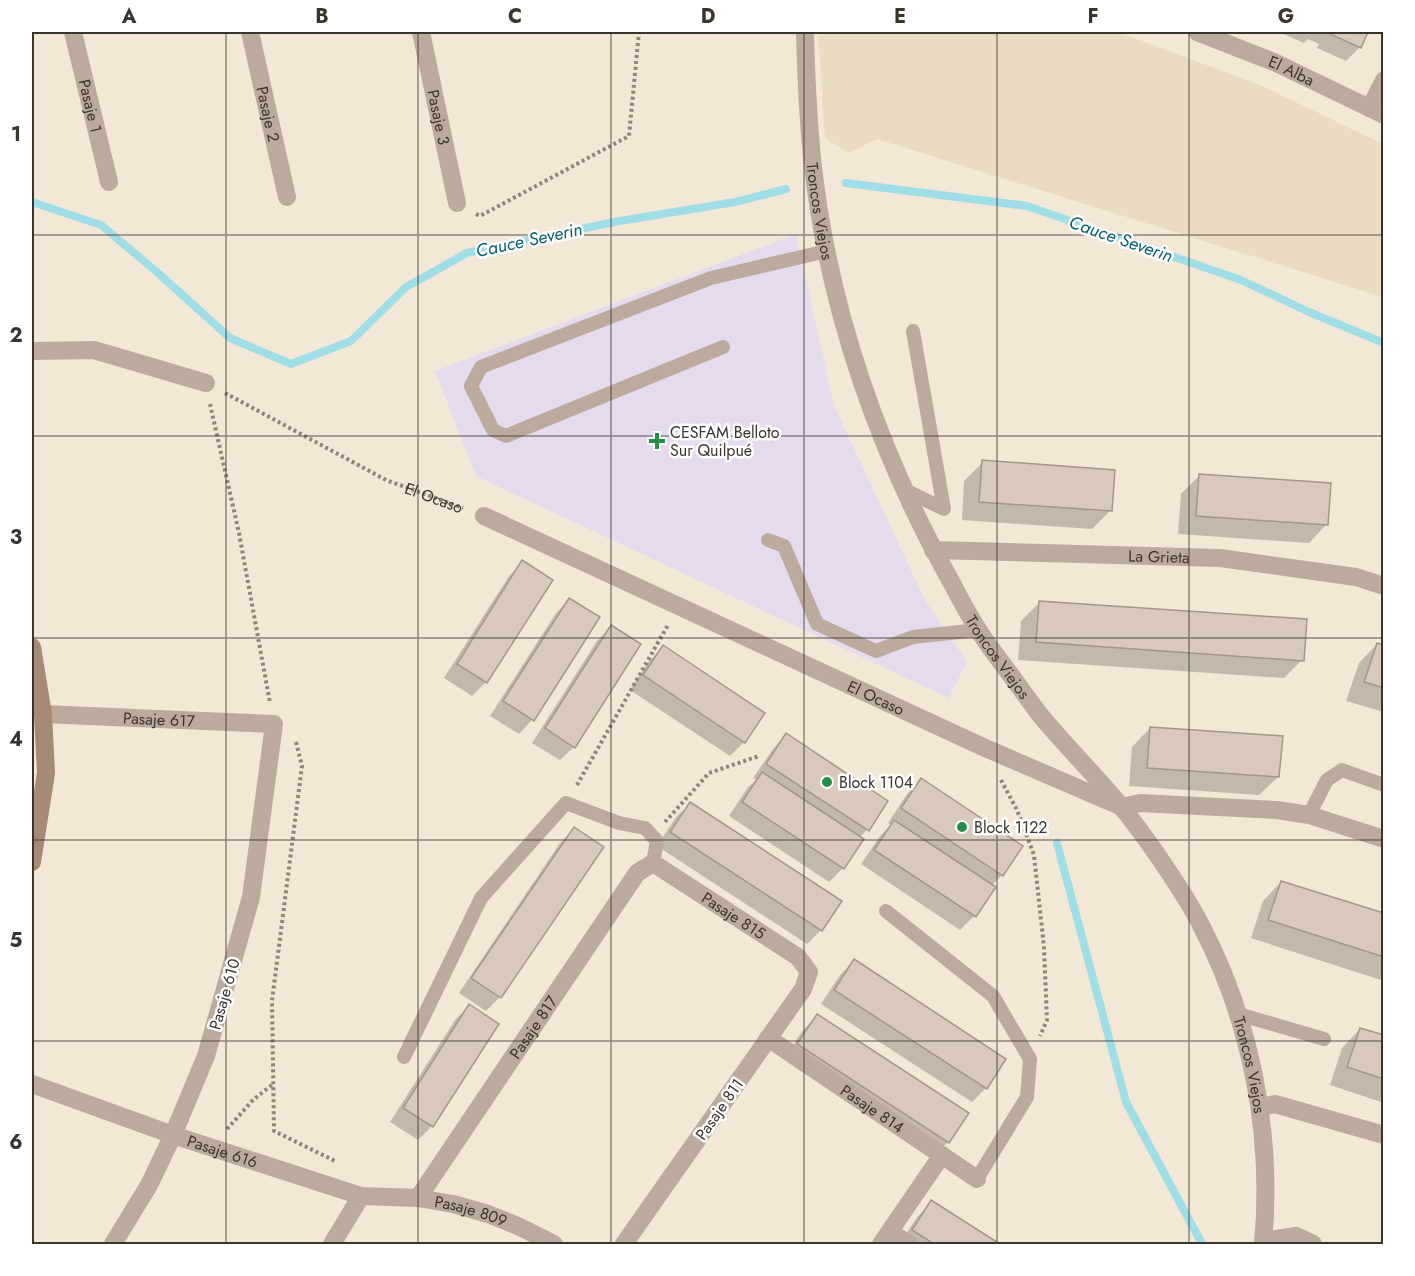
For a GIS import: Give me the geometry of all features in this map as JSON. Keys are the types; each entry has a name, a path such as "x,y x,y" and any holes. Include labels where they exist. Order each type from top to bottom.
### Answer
{"main road":[{"path":"32,647 43,714 46,774 36,800 32,862"}],"street":[{"name":"Pasaje 1","path":"73,32 109,182"},
{"name":"Pasaje 2","path":"250,32 287,197"},
{"name":"Pasaje 3","path":"421,32 457,203"},
{"name":"Troncos Viejos","path":"805,32 812,160 822,228 836,295 854,361 877,426 903,489 933,550 978,630 1040,714 1122,807 1178,885 1202,926 1222,969 1251,1060 1260,1107 1264,1151 1266,1196 1263,1243"},
{"name":"El Alba","path":"1197,32 1274,62 1377,111"},
{"path":"1377,111 1383,80"},
{"path":"32,351 94,350 206,383"},
{"name":"El Ocaso","path":"484,516 983,747 1122,807 1140,803 1278,810 1309,815 1383,838"},
{"name":"La Grieta","path":"933,550 1220,558 1356,577 1383,586"},
{"name":"Pasaje 617","path":"43,714 274,724"},
{"name":"Pasaje 610","path":"113,1245 149,1185 206,1056 251,897 274,724"},
{"name":"Pasaje 815","path":"653,863 798,957 809,972"},
{"name":"Pasaje 817","path":"418,1198 637,873 653,863"},
{"name":"Pasaje 811","path":"624,1245 802,989 809,972"},
{"name":"Pasaje 814","path":"768,1038 977,1179"},
{"name":"Pasaje 616","path":"32,1084 173,1135 361,1196 418,1198"},
{"path":"1260,1107 1275,1104 1383,1135"},
{"path":"909,1245 886,1238 942,1155"},
{"path":"332,1245 361,1196"},
{"name":"Pasaje 809","path":"418,1198 453,1204 488,1214 518,1226 554,1245"},
{"path":"1263,1243 1296,1236 1313,1245"}],"lane":[{"path":"723,347 506,436 493,430 471,386 481,367 711,278 827,251"},
{"path":"903,489 944,509 913,330"},
{"path":"768,540 784,546 817,624 876,651 913,637 978,630"},
{"path":"1309,815 1327,780 1342,770 1383,785"},
{"path":"404,1057 481,898 566,803 619,823 645,828 657,841 653,863"},
{"path":"886,911 993,996 1030,1059 1027,1096 977,1179"},
{"path":"1238,1014 1324,1039"}],"path":[{"path":"457,203 480,216 629,136 639,32"},
{"path":"206,383 239,533 274,724"},
{"name":"El Ocaso","path":"206,383 386,480 484,516"},
{"path":"566,803 679,606"},
{"path":"294,736 302,766 272,1001 274,1131 341,1164"},
{"path":"983,747 1017,810 1034,855 1044,947 1047,1020 1030,1059"},
{"path":"653,836 709,773 759,756"},
{"path":"211,1147 253,1100 273,1084"}],"shaded area":[{"path":"818,32 1118,32 1260,85 1383,144 1383,297 877,139 849,153 825,138"},
{"name":"CESFAM Belloto Sur Quilpué","path":"796,234 834,406 925,600 967,662 949,698 476,476 435,371"}],"building":[{"path":"1331,32 1368,32 1361,48 1330,34"},
{"path":"982,460 1115,470 1112,511 979,502"},
{"path":"1199,474 1331,483 1328,525 1196,516"},
{"path":"522,560 553,580 487,683 457,664"},
{"path":"569,598 600,617 534,721 503,701"},
{"path":"1039,601 1307,619 1304,661 1036,642"},
{"path":"611,625 641,644 575,748 545,728"},
{"path":"1377,643 1384,645 1384,688 1364,682"},
{"path":"663,645 765,713 745,743 643,675"},
{"path":"1150,727 1283,736 1279,777 1147,768"},
{"name":"Block 1104","path":"786,733 888,801 869,831 766,764"},
{"path":"762,772 864,839 844,869 742,802"},
{"name":"Block 1122","path":"921,778 1023,846 1003,876 901,808"},
{"path":"690,802 842,901 822,931 670,832"},
{"path":"894,820 996,887 976,917 874,850"},
{"path":"574,827 604,847 501,998 471,978"},
{"path":"1281,881 1384,913 1384,957 1268,920"},
{"path":"854,959 1006,1059 987,1089 834,990"},
{"path":"469,1004 499,1024 433,1127 403,1108"},
{"path":"817,1014 969,1113 949,1143 797,1044"},
{"path":"1360,1028 1384,1035 1384,1079 1347,1067"},
{"path":"931,1200 1000,1244 934,1244 912,1230"}],"waterway":[{"name":"Cauce Severin","path":"846,183 1027,206 1241,280 1309,312 1384,343"},
{"name":"Cauce Severin","path":"32,202 101,225 230,338 291,364 351,341 406,287 467,253 614,222 735,202 786,189"},
{"path":"1057,843 1126,1102 1202,1244"}],"place":[{"name":"CESFAM Belloto Sur Quilpué","path":"657,441"},
{"name":"Block 1104","path":"827,782"},
{"name":"Block 1122","path":"962,827"}]}
